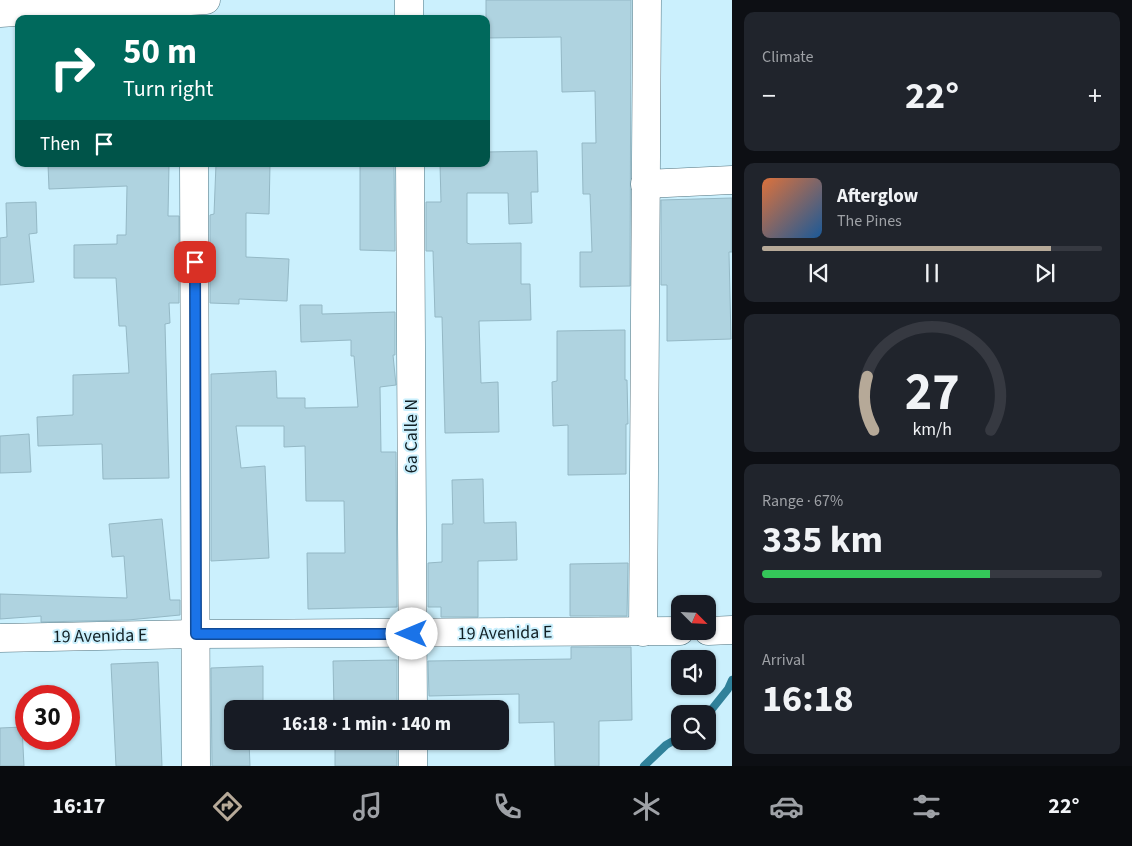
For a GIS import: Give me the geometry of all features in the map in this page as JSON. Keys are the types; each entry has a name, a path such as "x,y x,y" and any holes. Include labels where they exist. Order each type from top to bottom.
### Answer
{"street":[{"path":"409,0 409,15"},
{"path":"643,632 647,0"},
{"path":"0,13 197,5"},
{"path":"194,167 196,766"},
{"name":"6a Calle N","path":"410,167 413,700"},
{"path":"645,184 732,180"},
{"path":"716,631 732,630"},
{"name":"19 Avenida E","path":"0,638 196,634 671,631"},
{"path":"413,750 413,766"}],"building":[{"path":"486,0 631,0 630,286 580,287 580,252 592,252 590,194 583,194 582,143 596,143 595,91 562,92 561,37 490,38 490,15 486,15"},
{"path":"537,151 538,192 531,192 532,223 509,224 508,193 467,193 467,243 521,243 521,284 530,284 531,320 479,321 481,383 498,382 499,432 445,433 442,317 435,317 433,251 426,251 426,202 441,202 440,167 490,167 490,152"},
{"path":"48,167 169,167 168,216 179,216 179,303 169,303 170,323 165,324 169,478 103,479 102,444 38,446 37,417 73,415 73,375 129,373 126,326 119,326 116,278 74,278 74,245 117,244 117,235 126,235 127,186 49,189"},
{"path":"216,167 270,167 269,214 246,213 246,257 289,259 287,301 239,299 239,304 210,303 210,215 214,214"},
{"path":"360,167 394,167 395,251 360,250"},
{"path":"732,198 732,252 729,252 731,339 667,341 667,285 661,285 661,200"},
{"path":"36,202 37,233 29,234 34,282 0,285 0,238 7,237 6,203"},
{"path":"300,305 322,305 322,314 395,312 395,355 393,355 396,385 380,387 381,452 396,452 397,607 308,609 307,553 345,553 344,501 306,501 305,446 284,447 284,426 236,426 241,468 265,466 269,558 211,561 211,374 276,371 277,398 305,398 305,408 358,407 354,356 351,356 351,340 301,342"},
{"path":"625,330 625,380 627,380 628,424 626,424 626,474 568,475 568,425 553,426 552,382 557,381 557,331"},
{"path":"29,434 31,472 0,473 0,436"},
{"path":"483,479 484,523 516,522 517,560 478,561 478,617 441,617 441,607 428,607 428,563 442,562 442,524 453,524 452,480"},
{"path":"162,519 170,600 180,600 180,615 128,620 41,622 41,616 0,619 0,594 127,598 124,556 112,557 109,524"},
{"path":"628,563 627,616 570,616 570,564"},
{"path":"571,647 631,647 632,720 599,721 599,766 555,766 554,722 519,723 519,694 429,696 428,661 571,659"},
{"path":"397,660 397,700 334,700 333,661"},
{"path":"158,662 162,766 116,766 111,664"},
{"path":"263,666 263,700 224,700 224,750 249,750 250,766 212,766 211,668"},
{"path":"15,727 15,750 23,750 24,766 0,766 0,728"},
{"path":"335,750 397,750 397,766 335,766"}],"waterway":[{"path":"715,705 728,689 732,680"},
{"path":"644,766 671,742"}],"route":[{"path":"195,262 196,634 412,634"}]}
